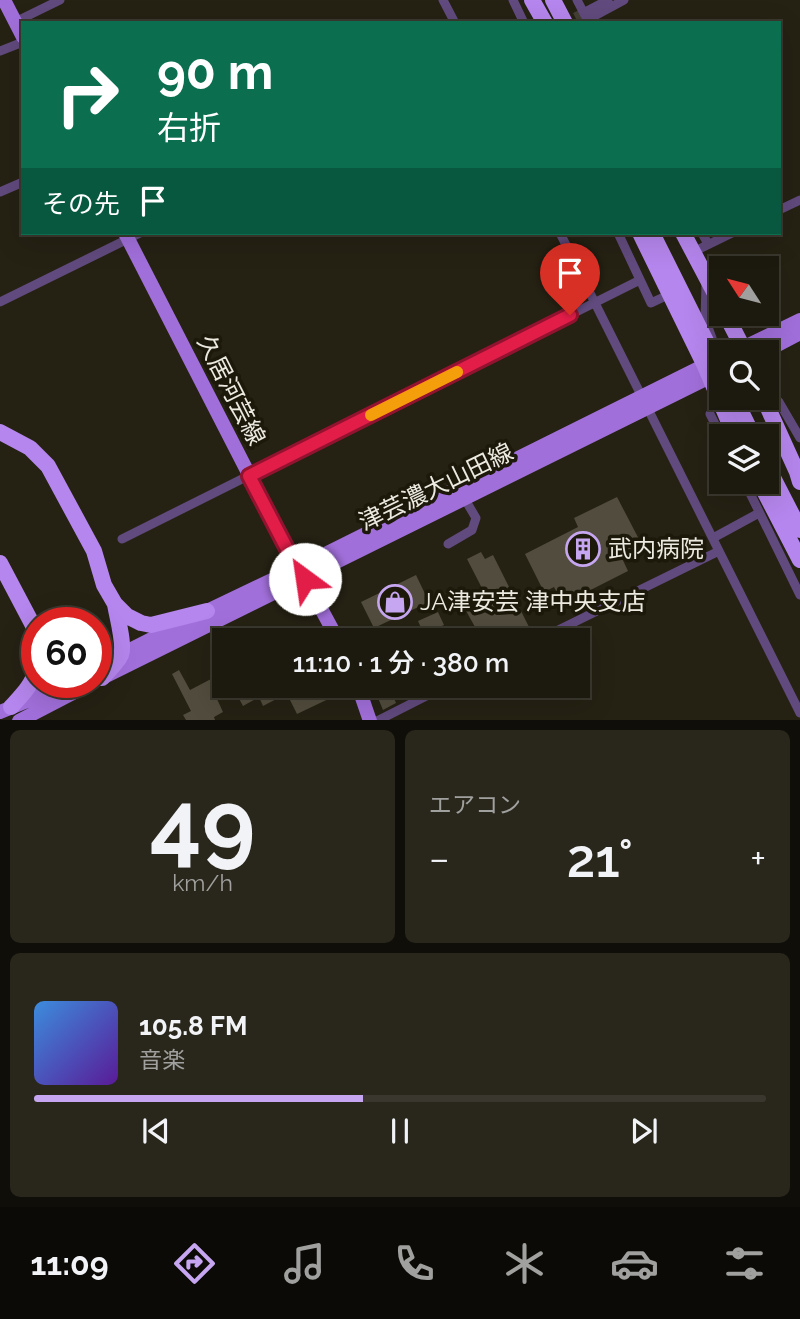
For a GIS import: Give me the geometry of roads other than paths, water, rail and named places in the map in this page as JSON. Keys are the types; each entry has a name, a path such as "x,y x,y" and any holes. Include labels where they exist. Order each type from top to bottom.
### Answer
{"highway":[{"path":"533,0 544,21"},
{"path":"543,0 552,21"},
{"path":"553,0 564,21"},
{"path":"641,235 670,294 709,357"},
{"path":"653,235 709,353"},
{"path":"684,235 709,282"},
{"path":"768,410 800,482"},
{"path":"0,432 30,448 48,466 94,551 104,585 115,604 127,616 151,625 207,611"},
{"path":"766,494 800,560"},
{"path":"775,494 787,536"},
{"path":"0,564 23,607"},
{"path":"112,663 121,655 122,641 115,604"},
{"path":"10,713 21,697"}],"main road":[{"path":"4,0 21,36"},
{"name":"久居河芸線","path":"131,235 249,476 331,628"},
{"path":"760,340 800,320"},
{"path":"779,344 800,333"},
{"name":"津芸濃大山田線","path":"112,669 709,371"},
{"name":"津芸濃大山田線","path":"121,655 207,611 301,573"},
{"path":"10,713 34,698"},
{"name":"津芸濃大山田線","path":"10,713 46,698"},
{"path":"362,698 370,720"}],"street":[{"path":"15,22 60,0"},
{"path":"443,0 454,21"},
{"path":"513,0 523,21"},
{"path":"588,18 608,0"},
{"path":"588,18 624,0"},
{"path":"580,1 588,18"},
{"path":"0,51 21,41"},
{"path":"0,192 21,183"},
{"path":"781,209 800,200"},
{"path":"0,302 131,235"},
{"path":"561,235 800,713"},
{"path":"619,235 651,303 670,294"},
{"path":"703,235 708,244"},
{"path":"693,252 728,235"},
{"path":"707,278 705,319 710,340"},
{"path":"122,539 640,280"},
{"path":"779,402 800,438"},
{"path":"710,414 715,424"},
{"path":"447,544 472,530 475,519 462,493"},
{"path":"750,494 759,513 787,536 800,595"},
{"path":"713,538 759,513"},
{"path":"562,628 719,551"},
{"path":"377,720 422,698"}],"tunnel":[{"path":"567,21 587,11"}],"place":[{"name":"武内病院","path":"583,549"},
{"name":"JA津安芸 津中央支店","path":"395,602"}]}
